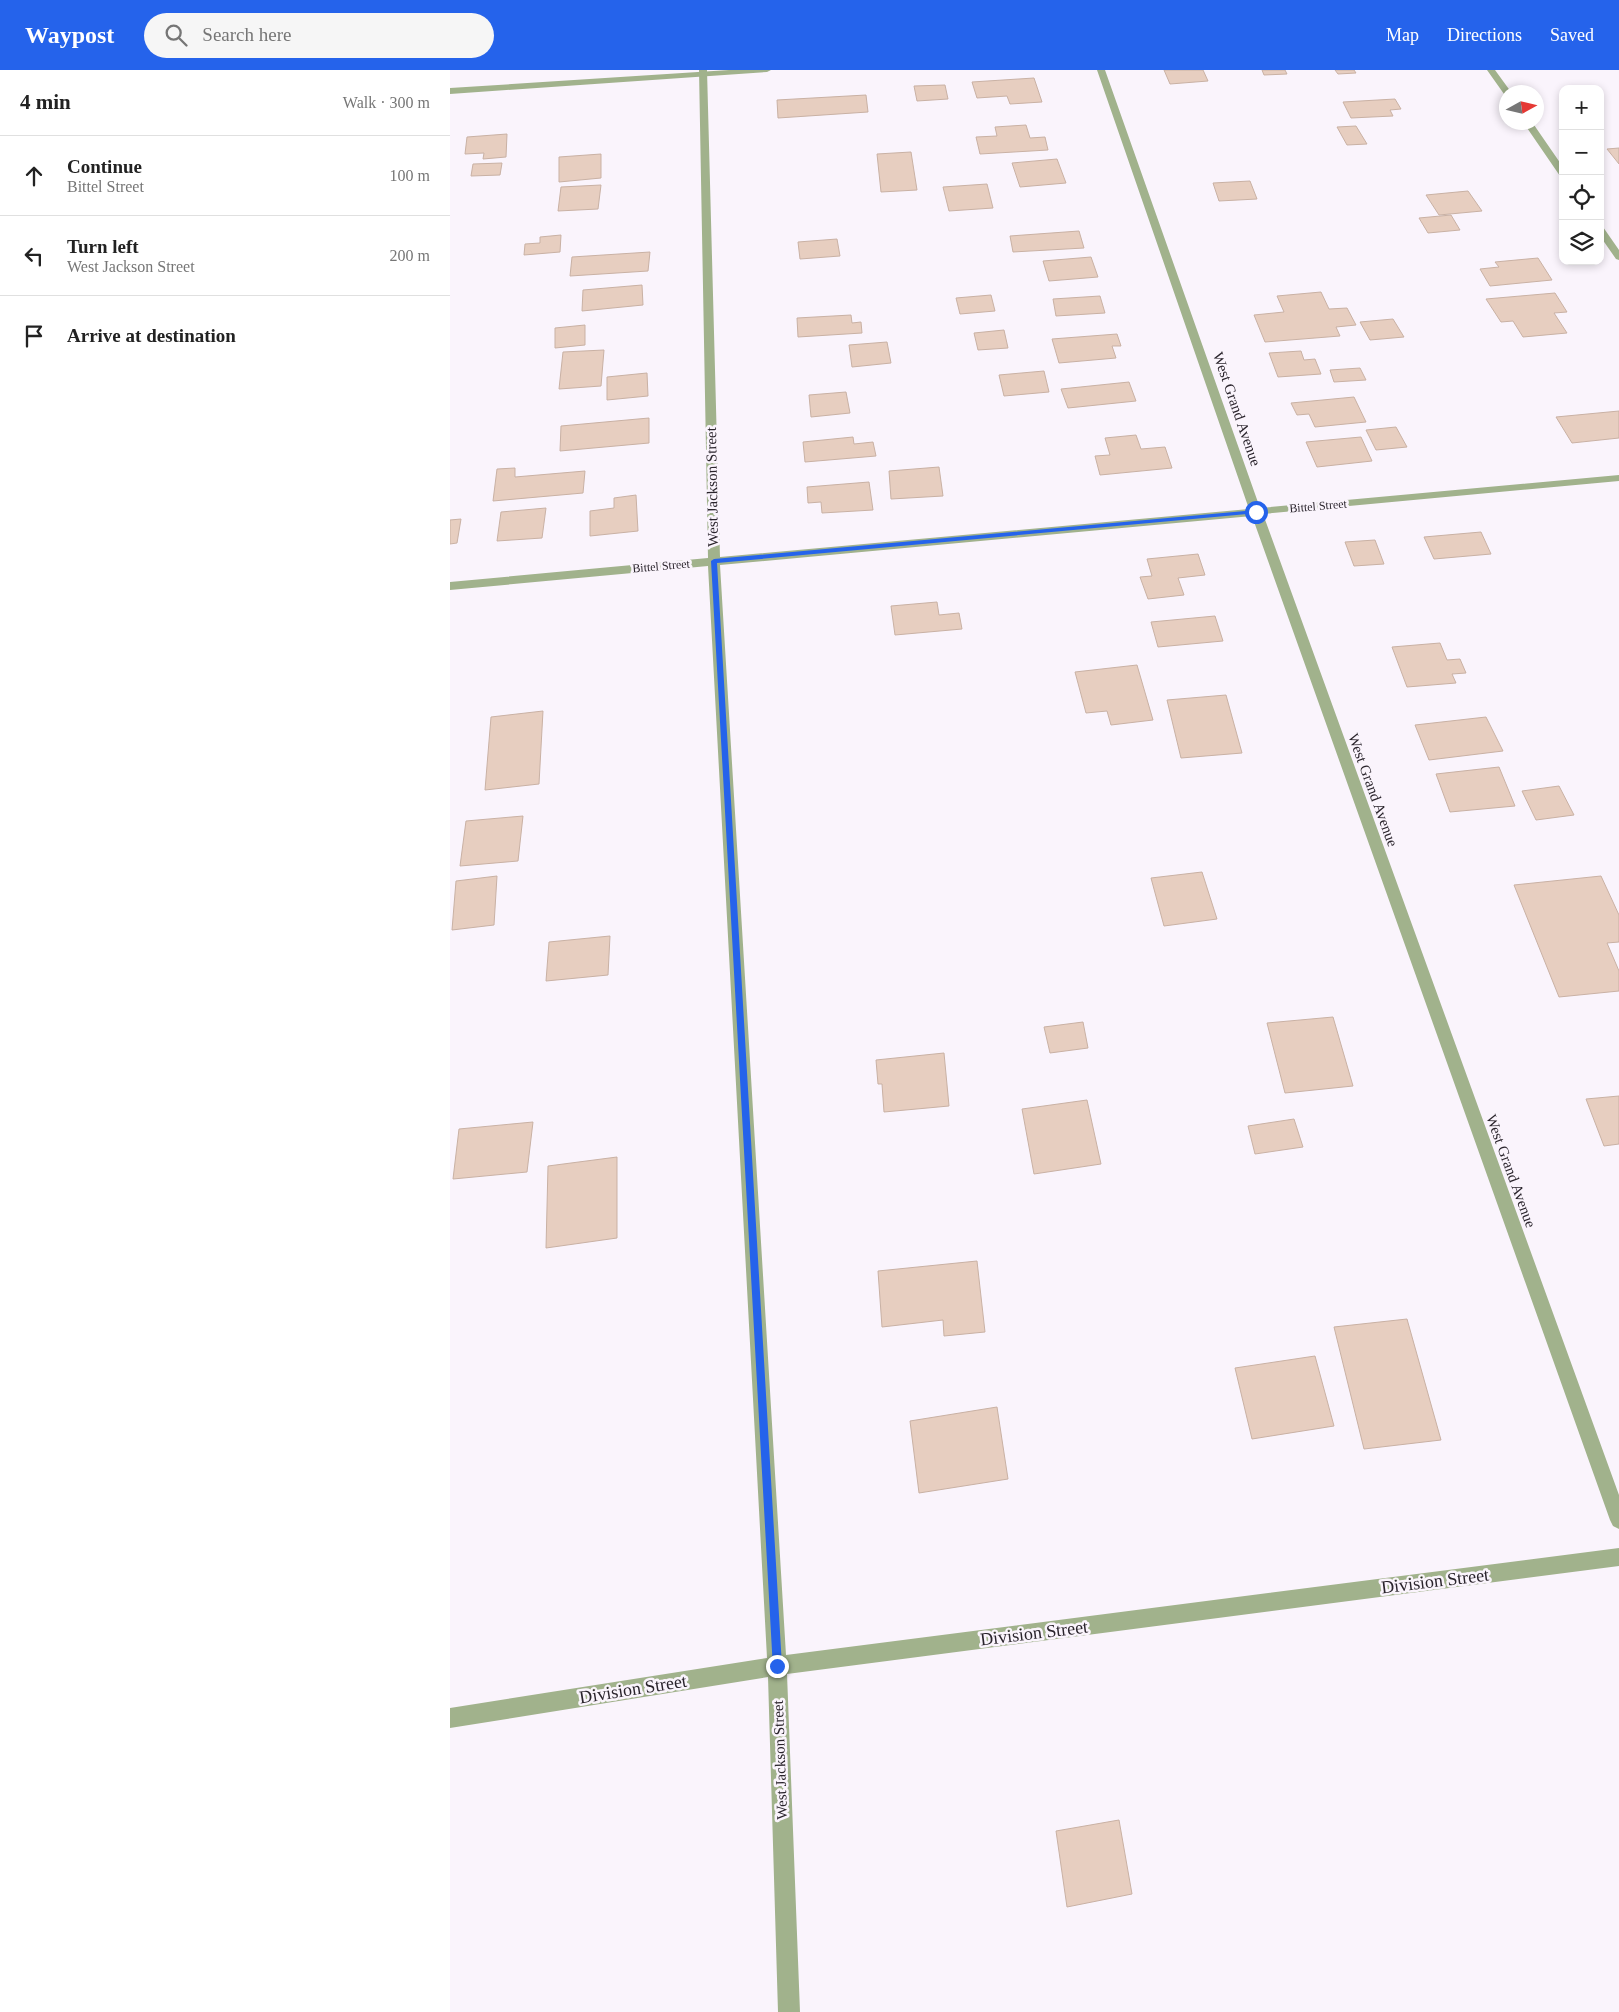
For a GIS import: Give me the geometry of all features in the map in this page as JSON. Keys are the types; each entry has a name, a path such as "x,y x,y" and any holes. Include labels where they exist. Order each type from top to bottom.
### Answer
{"street":[{"path":"450,90 703,72 767,70"},
{"name":"West Grand Avenue","path":"1101,70 1256,512 1619,1520"},
{"path":"1491,70 1502,85"},
{"name":"West Jackson Street","path":"703,72 714,561 777,1666 789,2012"},
{"path":"1533,130 1559,168"},
{"path":"1604,235 1619,256"},
{"name":"Bittel Street","path":"450,586 1619,478"},
{"name":"Division Street","path":"450,1718 777,1666 1619,1557"}],"building":[{"path":"1164,70 1203,70 1208,81 1170,84"},
{"path":"1262,70 1285,70 1287,74 1264,75"},
{"path":"1335,70 1354,70 1356,73 1338,74"},
{"path":"1034,78 1042,102 1010,104 1007,96 977,98 972,82"},
{"path":"945,85 948,99 917,101 914,86"},
{"path":"866,95 868,112 778,118 777,100"},
{"path":"1395,99 1401,109 1390,110 1393,116 1351,118 1343,102"},
{"path":"1026,125 1030,138 1045,137 1048,150 980,154 976,137 997,136 995,127"},
{"path":"1356,126 1367,144 1347,145 1337,127"},
{"path":"507,134 506,157 483,159 484,153 465,154 467,137"},
{"path":"1619,148 1619,164 1607,149"},
{"path":"911,152 917,190 881,192 877,154"},
{"path":"601,154 601,178 559,182 559,157"},
{"path":"1057,159 1066,183 1020,187 1012,163"},
{"path":"502,163 500,175 471,176 473,164"},
{"path":"1250,181 1257,199 1219,201 1213,183"},
{"path":"987,184 993,208 949,211 943,187"},
{"path":"601,185 598,209 558,211 561,187"},
{"path":"1468,191 1482,211 1439,215 1426,195"},
{"path":"1451,215 1460,230 1428,233 1419,218"},
{"path":"1079,231 1084,248 1013,252 1010,236"},
{"path":"561,235 560,252 524,255 525,244 540,243 540,237"},
{"path":"837,239 840,256 800,259 798,242"},
{"path":"650,252 648,271 570,276 572,257"},
{"path":"1091,257 1098,277 1049,281 1043,261"},
{"path":"1538,258 1552,280 1490,286 1480,269 1499,267 1495,262"},
{"path":"642,285 643,305 582,311 583,290"},
{"path":"1321,292 1329,309 1347,308 1356,325 1336,327 1340,336 1265,342 1254,315 1284,312 1277,296"},
{"path":"1555,293 1567,312 1554,313 1567,333 1523,337 1513,321 1501,322 1486,299"},
{"path":"991,295 995,311 960,314 956,298"},
{"path":"1100,296 1105,313 1056,316 1053,299"},
{"path":"851,315 852,323 861,322 862,333 798,337 797,318"},
{"path":"1393,319 1404,337 1370,340 1360,322"},
{"path":"585,325 585,345 555,348 555,328"},
{"path":"1004,330 1008,348 978,350 974,333"},
{"path":"1117,334 1121,346 1112,346 1116,358 1059,363 1052,339"},
{"path":"887,342 891,363 852,367 849,345"},
{"path":"604,350 601,386 559,389 563,352"},
{"path":"1301,351 1304,360 1315,359 1321,374 1278,377 1269,353"},
{"path":"1360,368 1366,380 1334,382 1330,370"},
{"path":"1044,371 1049,392 1004,396 999,375"},
{"path":"647,373 648,396 607,400 607,377"},
{"path":"1129,382 1136,401 1068,408 1061,389"},
{"path":"846,392 850,413 811,417 809,395"},
{"path":"1354,397 1366,422 1315,427 1309,414 1297,415 1291,403"},
{"path":"1619,411 1619,438 1572,443 1556,417"},
{"path":"649,418 649,443 560,451 561,426"},
{"path":"1396,427 1407,447 1376,450 1366,430"},
{"path":"1136,435 1141,449 1165,447 1172,468 1100,475 1095,456 1110,455 1105,438"},
{"path":"853,437 854,444 873,442 876,456 805,462 803,442"},
{"path":"1361,437 1372,461 1317,467 1306,442"},
{"path":"939,467 943,496 891,499 889,471"},
{"path":"515,468 515,477 585,471 583,493 493,501 497,469"},
{"path":"869,482 873,510 822,513 821,502 808,503 807,487"},
{"path":"636,495 638,531 590,536 590,511 614,508 614,498"},
{"path":"546,508 542,538 497,541 501,512"},
{"path":"461,519 457,543 450,544 450,520"},
{"path":"1481,532 1491,554 1434,559 1424,537"},
{"path":"1375,540 1384,564 1354,566 1345,542"},
{"path":"1198,554 1205,575 1178,578 1184,595 1148,599 1140,577 1152,576 1147,559"},
{"path":"937,602 939,615 959,613 962,629 895,635 891,606"},
{"path":"1215,616 1223,641 1158,647 1151,622"},
{"path":"1440,643 1447,660 1460,659 1466,673 1452,674 1456,683 1407,687 1392,647"},
{"path":"1137,665 1153,720 1111,725 1107,711 1086,713 1075,672"},
{"path":"1226,695 1242,753 1181,758 1167,700"},
{"path":"543,711 539,784 485,790 491,717"},
{"path":"1486,717 1503,751 1429,760 1415,725"},
{"path":"1499,767 1515,806 1450,812 1436,774"},
{"path":"1559,786 1574,815 1536,820 1522,791"},
{"path":"523,816 518,861 460,866 466,821"},
{"path":"1202,872 1217,919 1164,926 1151,878"},
{"path":"497,876 494,925 452,930 456,881"},
{"path":"1601,876 1619,915 1619,942 1607,943 1619,971 1619,991 1559,997 1514,885"},
{"path":"610,936 608,975 546,981 549,942"},
{"path":"1333,1017 1353,1086 1285,1093 1267,1023"},
{"path":"1083,1022 1088,1048 1050,1053 1044,1027"},
{"path":"944,1053 949,1106 884,1112 882,1084 878,1084 876,1060"},
{"path":"1619,1096 1619,1144 1604,1146 1586,1099"},
{"path":"1087,1100 1101,1164 1034,1174 1022,1109"},
{"path":"1294,1119 1303,1147 1255,1154 1248,1126"},
{"path":"533,1122 527,1172 453,1179 459,1129"},
{"path":"617,1157 617,1238 546,1248 548,1166"},
{"path":"977,1261 985,1332 944,1336 943,1320 882,1327 878,1271"},
{"path":"1407,1319 1441,1440 1364,1449 1334,1327"},
{"path":"1315,1356 1334,1426 1252,1439 1235,1368"},
{"path":"997,1407 1008,1479 919,1493 910,1421"},
{"path":"1119,1820 1132,1894 1067,1907 1056,1831"}],"route":[{"path":"777,1666 714,561 1256,512"}]}
